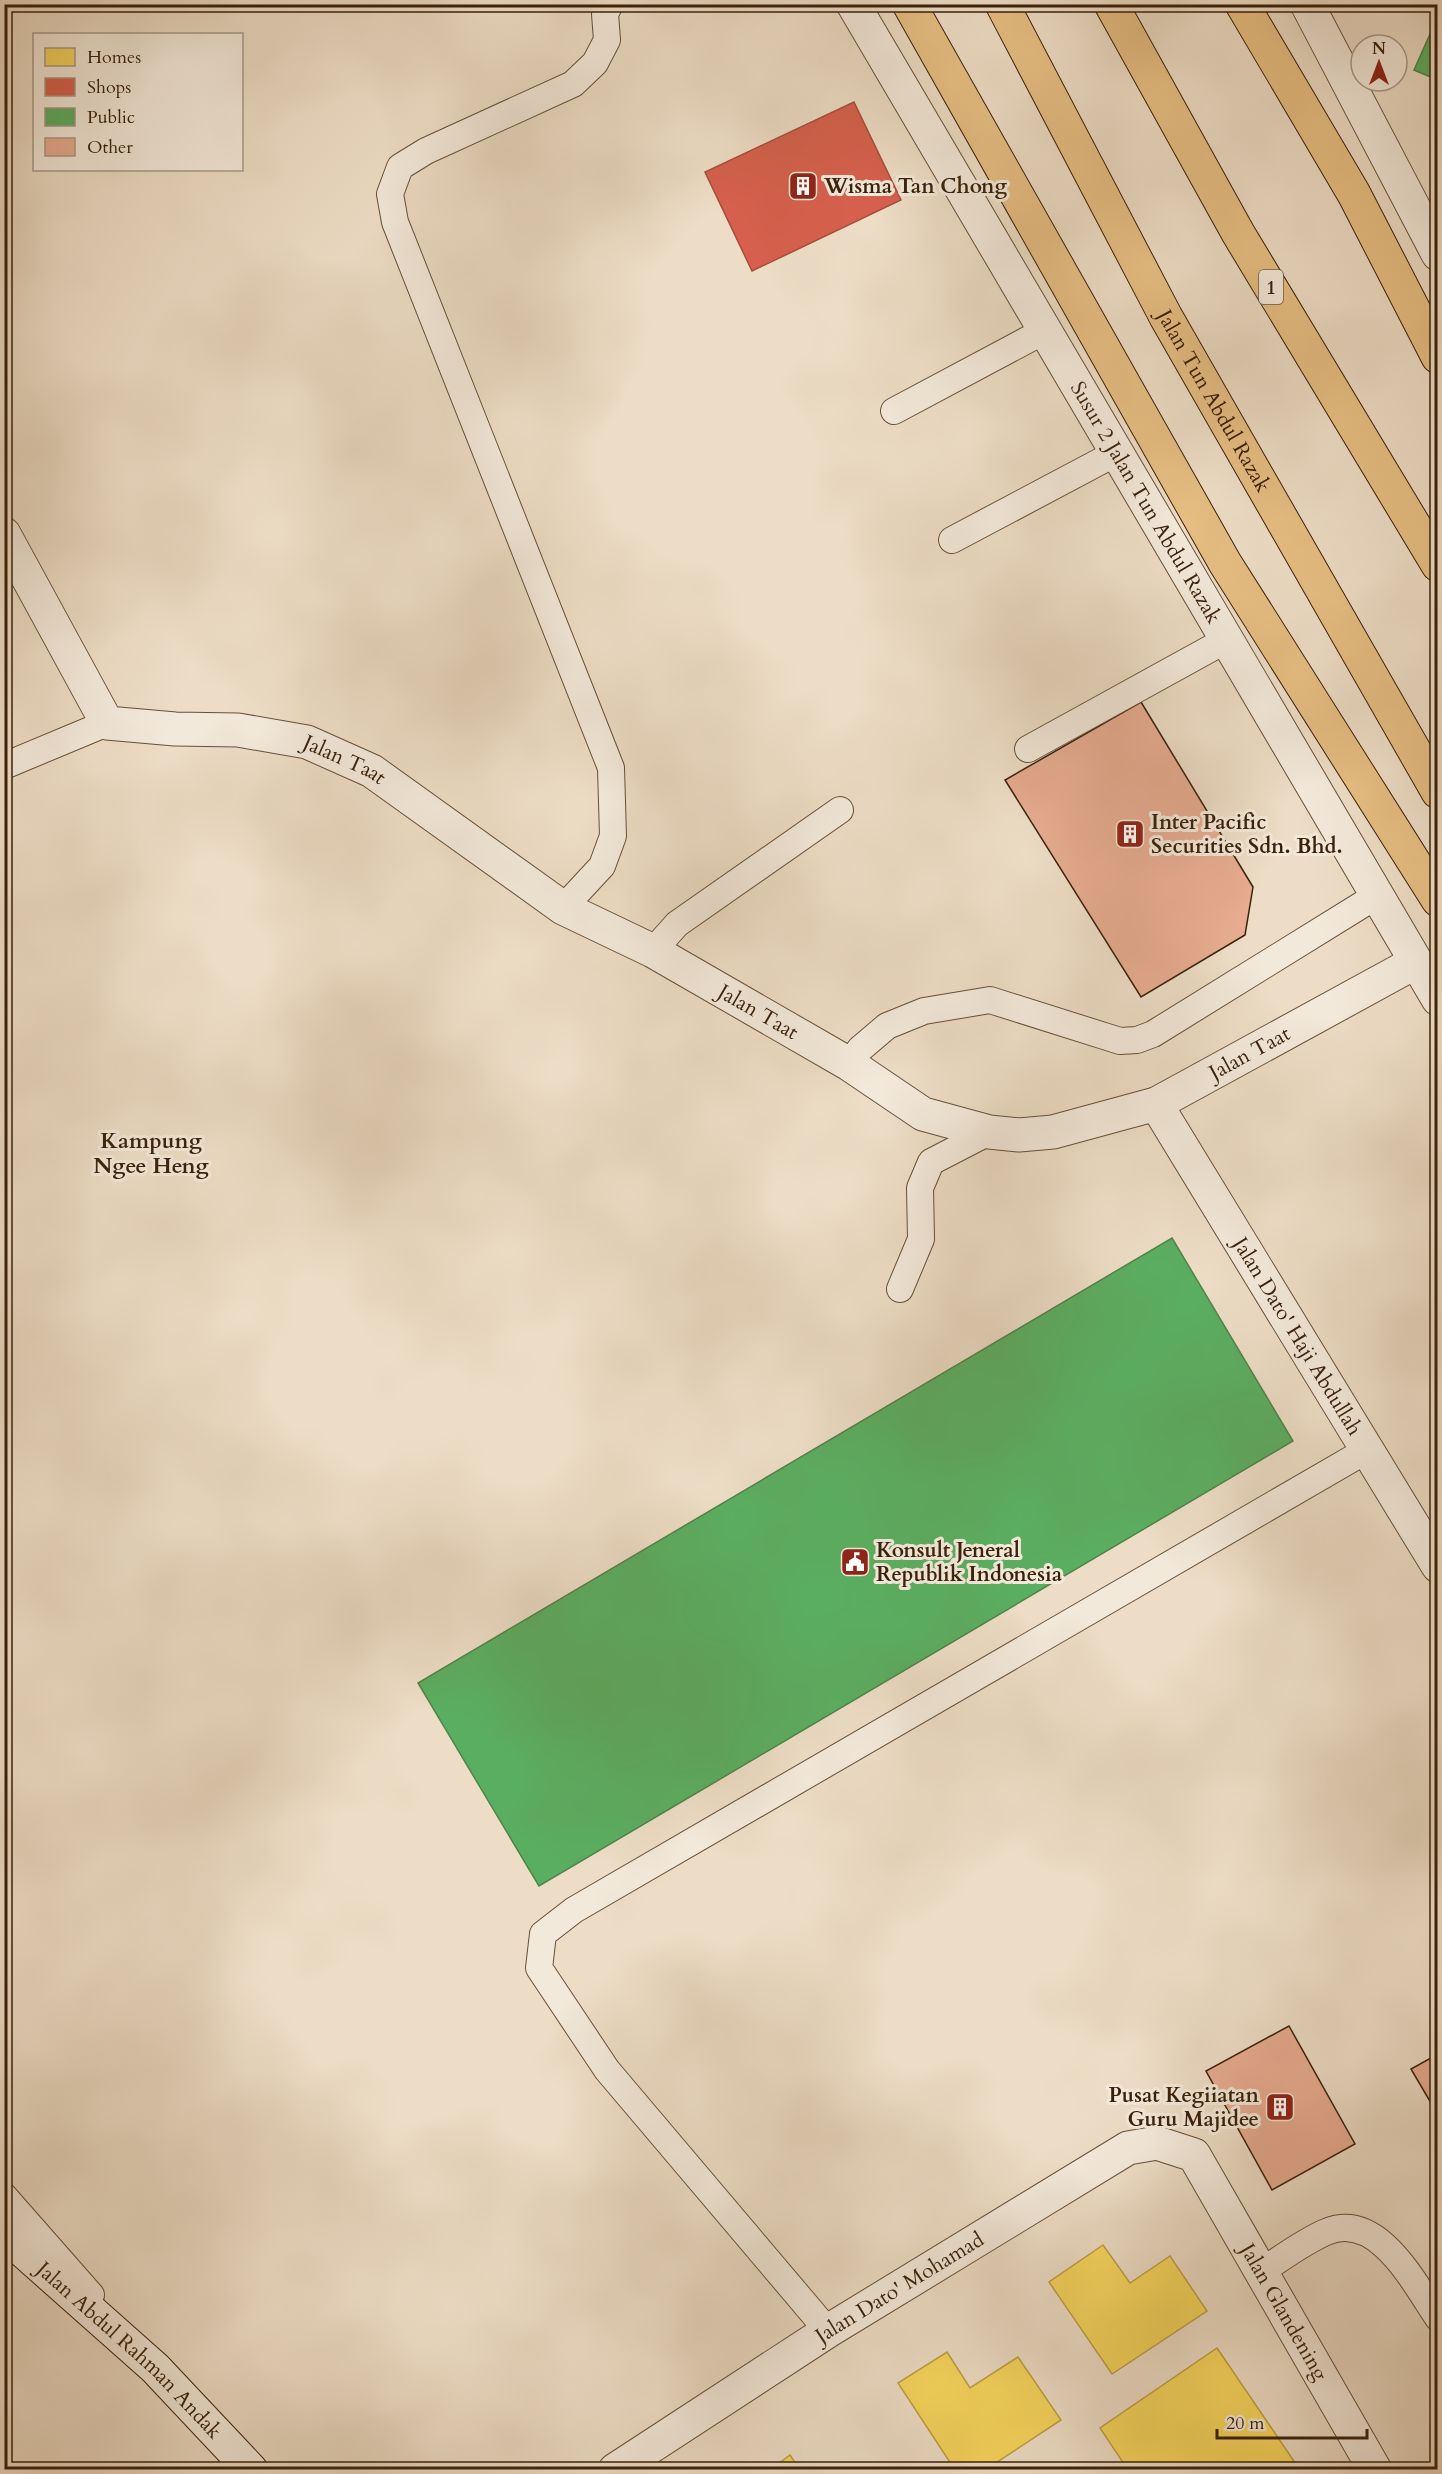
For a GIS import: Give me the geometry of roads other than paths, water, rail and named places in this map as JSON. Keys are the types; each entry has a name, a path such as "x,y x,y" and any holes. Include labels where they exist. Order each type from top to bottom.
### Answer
{"highway":[{"path":"909,4 1225,563 1437,900"},
{"name":"Jalan Tun Abdul Razak","path":"1002,4 1166,317 1437,792"},
{"name":"1","path":"1111,4 1238,233 1437,565"},
{"path":"1242,4 1354,194 1437,357"}],"street":[{"name":"Susur 2 Jalan Tun Abdul Razak","path":"853,4 1437,999"},
{"path":"1307,4 1437,254"},
{"path":"4,534 107,723"},
{"name":"Jalan Taat","path":"107,723 175,729 238,729 307,742 372,771 563,908 653,951 849,1064 923,1114 989,1132 1019,1135 1053,1132 1156,1104 1414,963"},
{"name":"Jalan Dato' Haji Abdullah","path":"1156,1104 1437,1566"},
{"name":"Jalan Dato' Mohamad","path":"615,2469 828,2331 1128,2148 1157,2144 1194,2155"},
{"name":"Jalan Glandening","path":"1194,2155 1375,2469"},
{"name":"Jalan Abdul Rahman Andak","path":"4,2234 155,2368 251,2469"}],"lane":[{"path":"563,908 602,866 613,837 611,768 394,222 390,194 400,167 426,152 573,84 595,63 607,40 605,14 610,4"},
{"path":"894,411 1044,331"},
{"path":"952,540 1116,453"},
{"path":"1028,749 1226,640"},
{"name":"Jalan Taat","path":"4,766 107,723"},
{"path":"653,951 677,924 840,810"},
{"path":"849,1064 860,1049 887,1026 924,1011 990,1000 1120,1041 1137,1040 1173,1022 1376,896"},
{"path":"900,1289 921,1239 920,1188 931,1162 989,1132"},
{"path":"828,2331 607,2070 539,1968 543,1934 574,1910 1367,1450"},
{"path":"4,2196 155,2368"},
{"path":"1262,2271 1328,2231 1359,2229 1393,2251 1437,2318"}],"place":[{"name":"Wisma Tan Chong","path":"803,186"},
{"name":"Inter Pacific Securities Sdn. Bhd.","path":"1130,834"},
{"name":"Konsult Jeneral Republik Indonesia","path":"855,1562"},
{"name":"Pusat Kegiiatan Guru Majidee","path":"1280,2107"}],"district":[{"name":"Kampung Ngee Heng","path":"151,1154"}]}
